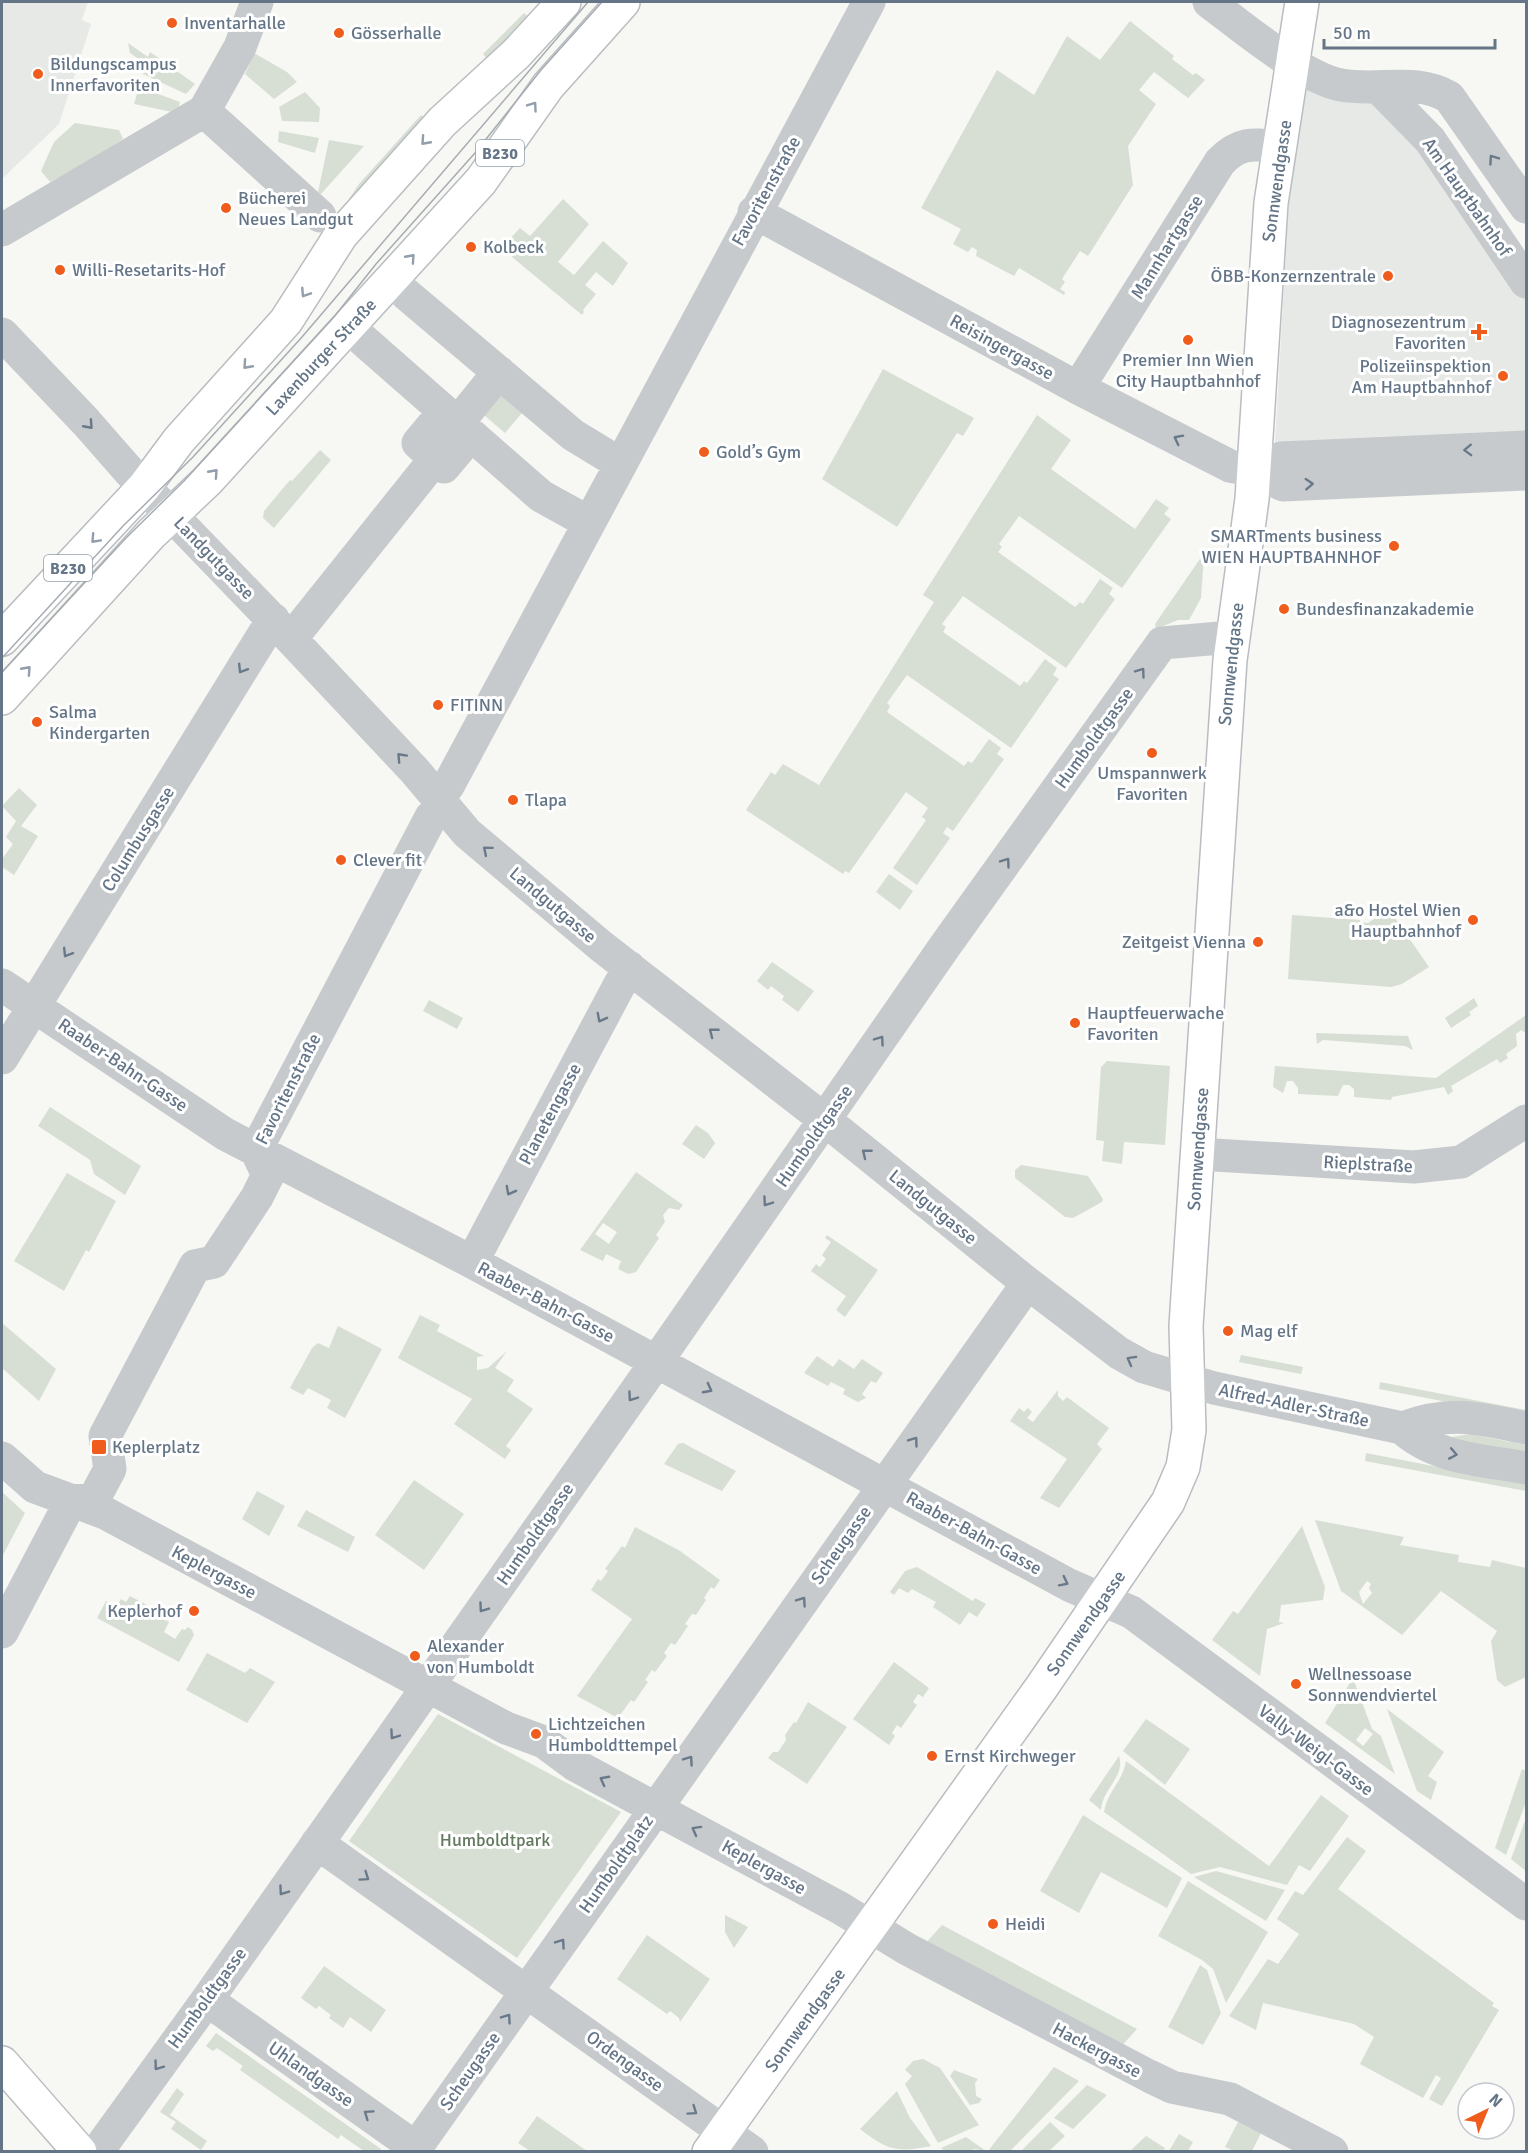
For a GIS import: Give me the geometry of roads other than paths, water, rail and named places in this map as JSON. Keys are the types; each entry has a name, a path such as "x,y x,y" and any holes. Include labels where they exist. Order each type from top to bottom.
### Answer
{"main road":[{"name":"B230","path":"2,639 144,487 179,440 286,321 340,235 442,123 516,54 564,2"},
{"name":"Laxenburger Straße","path":"2,698 172,514 207,481 481,181 548,86 623,2"},
{"name":"Sonnwendgasse","path":"716,2142 1103,1599 1160,1516 1176,1488 1183,1467 1189,1430 1186,1326 1209,952 1232,637 1254,471 1269,228 1302,2"},
{"path":"2,2063 80,2151"}],"street":[{"path":"2,230 204,111 240,47 257,2"},
{"name":"Favoritenstraße","path":"448,786 619,463 869,2"},
{"path":"1209,2 1294,62 1340,85 1379,88 1415,85 1433,88 1449,96 1527,207"},
{"name":"Am Hauptbahnhof","path":"1379,88 1430,140 1527,282"},
{"path":"204,111 320,216"},
{"name":"Mannhartgasse","path":"1078,388 1220,162 1230,151 1243,145 1280,147"},
{"name":"Reisingergasse","path":"754,212 1078,388 1230,466 1254,471 1282,485 1527,474"},
{"path":"406,294 573,435 619,463"},
{"name":"Landgutgasse","path":"2,334 144,487 282,629 414,770 467,833 629,967 825,1120 1026,1282 1132,1361 1186,1380"},
{"path":"363,340 455,426 541,496 588,522"},
{"path":"455,426 499,372"},
{"name":"Columbusgasse","path":"2,1058 282,629 426,471 417,443 438,419 455,426"},
{"path":"1254,471 1281,458 1527,447"},
{"name":"Humboldtgasse","path":"427,1687 1162,644 1232,637"},
{"name":"Favoritenstraße","path":"66,1511 94,1498 110,1469 105,1436 195,1266 214,1262 257,1197 268,1175 256,1150 431,817"},
{"name":"Planetengasse","path":"472,1262 629,967"},
{"name":"Raaber-Bahn-Gasse","path":"2,985 199,1116 256,1150 472,1262 1069,1585 1103,1599"},
{"name":"Rieplstraße","path":"1198,1154 1414,1167 1461,1162 1527,1121"},
{"name":"Scheugasse","path":"656,1808 1020,1294 1026,1282"},
{"name":"Alfred-Adler-Straße","path":"1186,1380 1402,1428 1415,1440 1433,1450 1527,1468"},
{"path":"1402,1428 1429,1418 1463,1415 1527,1428"},
{"name":"Keplergasse","path":"2,1458 66,1511 105,1514 427,1687"},
{"path":"2,1632 66,1511"},
{"name":"Vally-Weigl-Gasse","path":"1103,1599 1131,1612 1527,1904"},
{"path":"427,1687 317,1843 527,1990"},
{"name":"Humboldtplatz","path":"427,1687 506,1728 544,1742 575,1765 656,1808 527,1990"},
{"name":"Keplergasse","path":"656,1808 871,1927"},
{"name":"Humboldtgasse","path":"97,2151 317,1843"},
{"name":"Hackergasse","path":"871,1927 907,1949 1149,2076 1172,2087 1230,2099 1332,2151"},
{"name":"Scheugasse","path":"414,2150 527,1990"},
{"name":"Ordengasse","path":"527,1990 716,2142 752,2151"},
{"name":"Uhlandgasse","path":"207,2000 414,2150"}],"tram line":[{"path":"2,658 123,526 193,457 302,337 588,2"},
{"path":"2,672 126,538 184,481 334,317 376,264 475,153 541,70 602,2"}],"place":[{"name":"Inventarhalle","path":"172,23"},
{"name":"Gösserhalle","path":"339,33"},
{"name":"Bildungscampus Innerfavoriten","path":"38,74"},
{"name":"Bücherei Neues Landgut","path":"226,208"},
{"name":"Kolbeck","path":"471,247"},
{"name":"Willi-Resetarits-Hof","path":"60,270"},
{"name":"ÖBB-Konzernzentrale","path":"1388,276"},
{"name":"Diagnosezentrum Favoriten","path":"1479,332"},
{"name":"Premier Inn Wien City Hauptbahnhof","path":"1188,340"},
{"name":"Polizeiinspektion Am Hauptbahnhof","path":"1503,376"},
{"name":"Gold’s Gym","path":"704,452"},
{"name":"SMARTments business WIEN HAUPTBAHNHOF","path":"1394,546"},
{"name":"Bundesfinanzakademie","path":"1284,609"},
{"name":"FITINN","path":"438,705"},
{"name":"Salma Kindergarten","path":"37,722"},
{"name":"Umspannwerk Favoriten","path":"1152,753"},
{"name":"Tlapa","path":"513,800"},
{"name":"Clever fit","path":"341,860"},
{"name":"a&o Hostel Wien Hauptbahnhof","path":"1473,920"},
{"name":"Zeitgeist Vienna","path":"1258,942"},
{"name":"Hauptfeuerwache Favoriten","path":"1075,1023"},
{"name":"Mag elf","path":"1228,1331"},
{"name":"Keplerplatz","path":"99,1447"},
{"name":"Keplerhof","path":"194,1611"},
{"name":"Alexander von Humboldt","path":"415,1656"},
{"name":"Wellnessoase Sonnwendviertel","path":"1296,1684"},
{"name":"Lichtzeichen Humboldttempel","path":"536,1734"},
{"name":"Ernst Kirchweger","path":"932,1756"},
{"name":"Heidi","path":"993,1924"}],"park label":[{"name":"Humboldtpark","path":"495,1840"}]}
